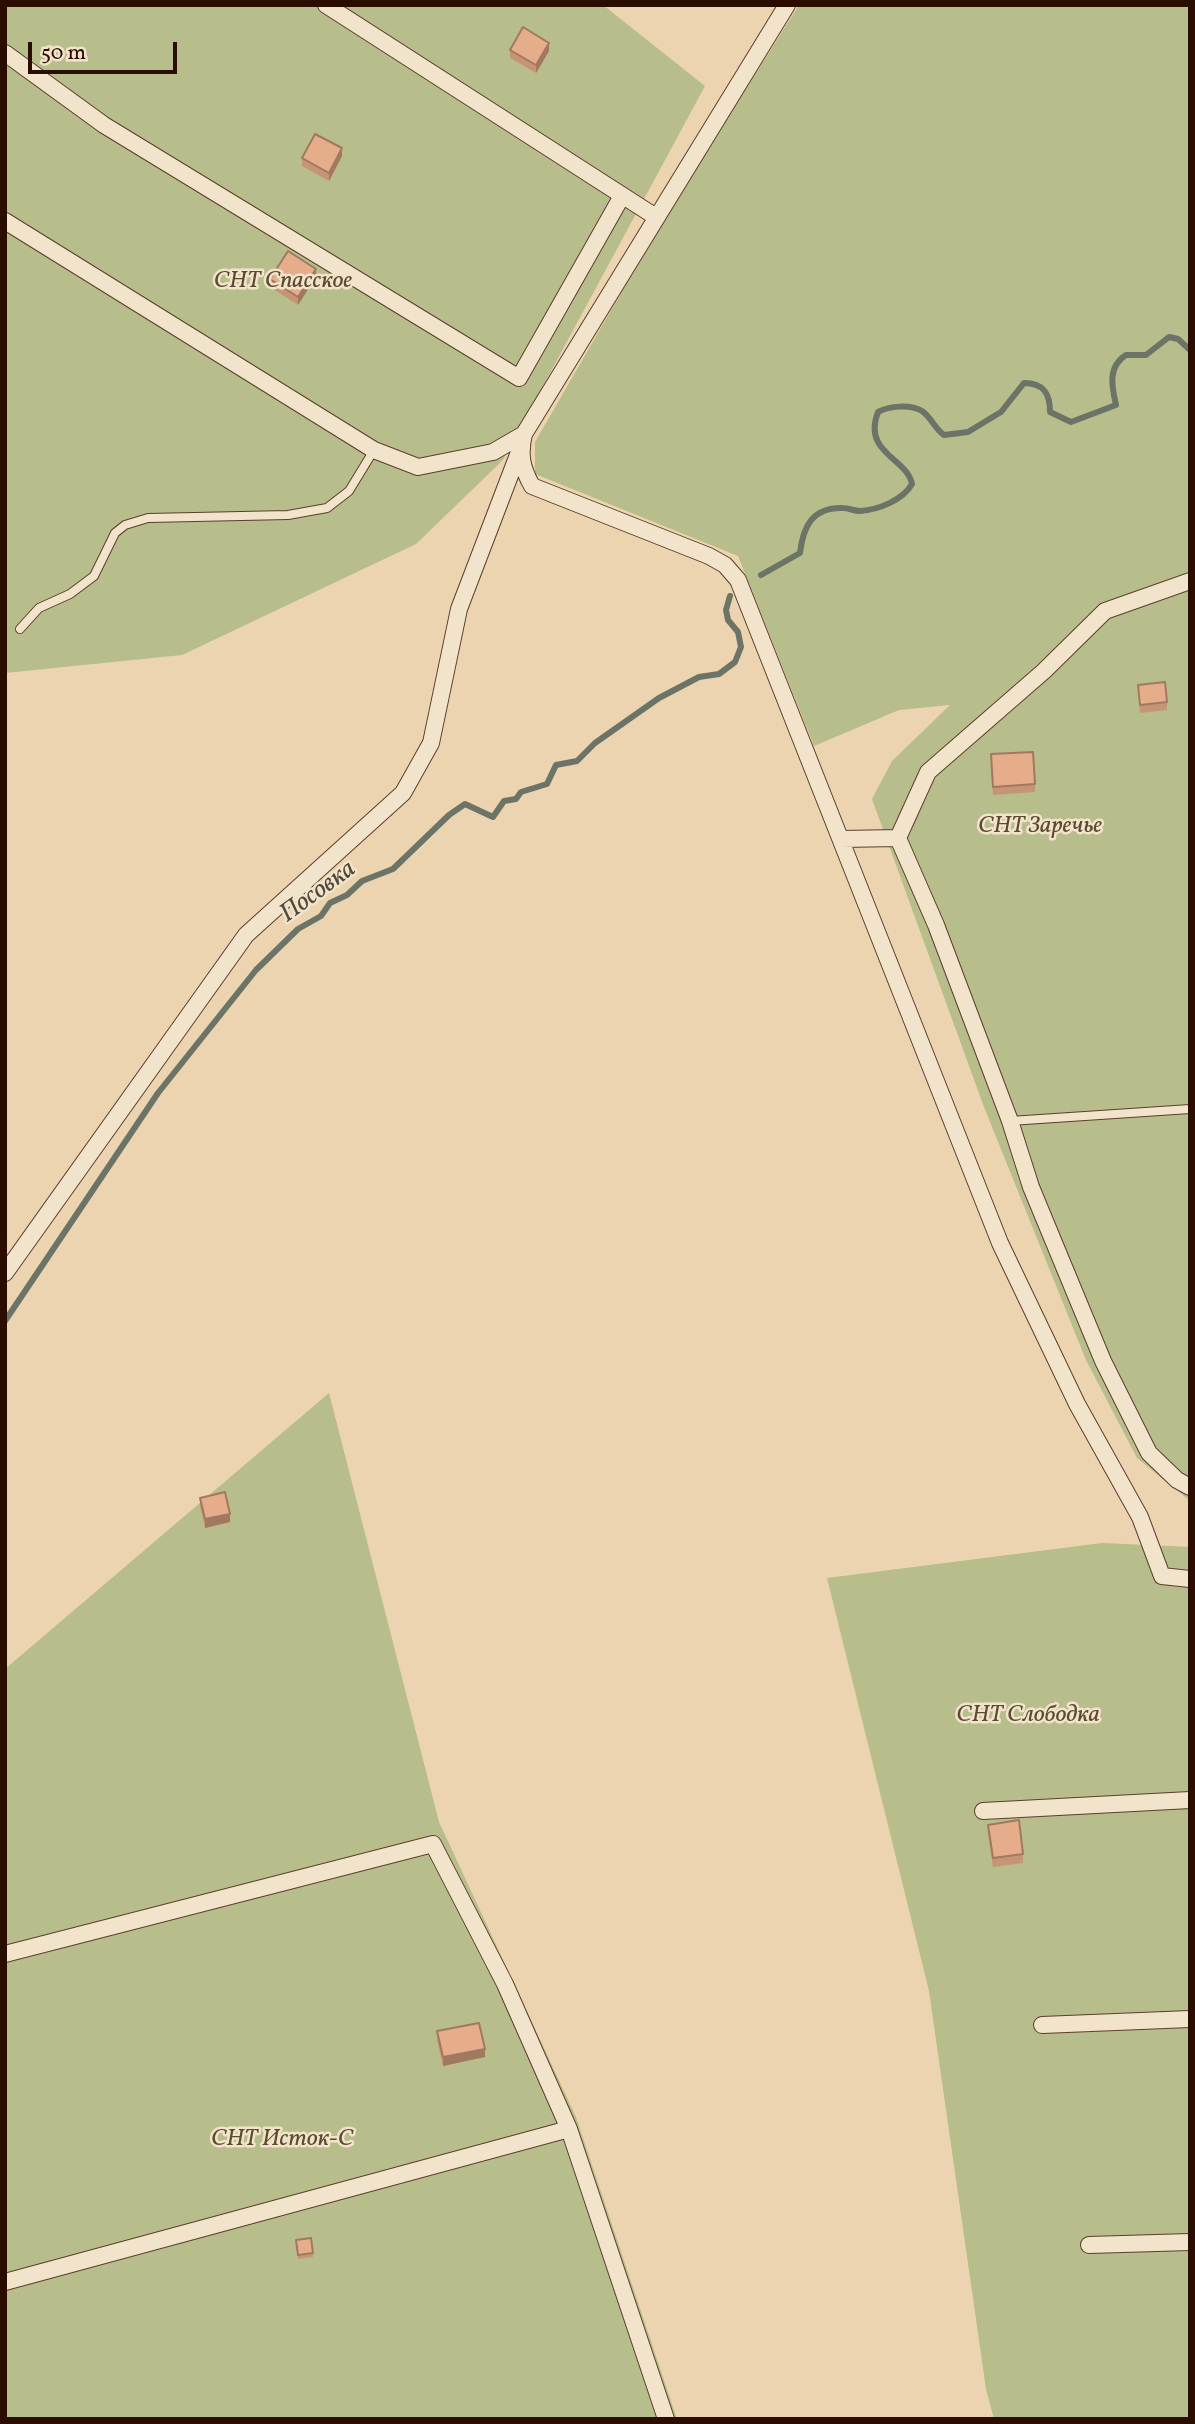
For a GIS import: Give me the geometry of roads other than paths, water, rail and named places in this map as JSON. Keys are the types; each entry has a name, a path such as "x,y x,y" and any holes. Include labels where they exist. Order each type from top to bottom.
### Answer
{"street":[{"path":"326,5 656,217"},
{"path":"5,1273 246,935 403,793 431,744 460,609 522,442 787,5"},
{"path":"5,53 104,125 519,378 622,196"},
{"path":"5,221 374,450 418,467 493,452 522,442"},
{"path":"522,442 523,468 532,486 709,556 725,565 738,580 1000,1243 1077,1404 1140,1517 1162,1576 1190,1578"},
{"path":"1190,581 1105,611 1044,671 928,772 898,838 936,925 1010,1121 1031,1186 1103,1361 1149,1453 1177,1480 1190,1487"},
{"path":"842,839 898,838"},
{"path":"983,1811 1190,1800"},
{"path":"5,1954 433,1844 505,1984 569,2129 665,2419"},
{"path":"1042,2025 1190,2019"},
{"path":"5,2282 569,2129"},
{"path":"1089,2245 1190,2242"}],"lane":[{"path":"20,629 39,608 70,594 94,576 115,533 125,525 148,518 288,515 327,508 349,491 374,450"},
{"path":"1010,1121 1190,1109"}],"waterway":[{"name":"Посовка","path":"761,575 800,553 807,527 817,515 832,509 874,509 908,490 912,484 908,475 880,446 876,437 878,412 894,407 912,407 922,411 944,435 968,432 1001,412 1024,383 1041,387 1049,400 1050,412 1071,422 1116,405 1112,384 1113,371 1126,355 1146,355 1169,337 1178,339 1190,350"},
{"name":"Посовка","path":"5,1321 158,1093 256,970 298,929 321,916 330,903 347,895 362,881 393,869 449,815 465,804 493,817 504,801 516,799 521,792 547,784 556,765 577,761 595,743 659,698 699,677 719,674 735,662 741,647 738,632 728,620 726,610 730,596"}],"park label":[{"name":"СНТ Спасское","path":"283,283"},
{"name":"СНТ Заречье","path":"1040,828"},
{"name":"СНТ Слободка","path":"1028,1717"},
{"name":"СНТ Исток-С","path":"282,2141"}]}
